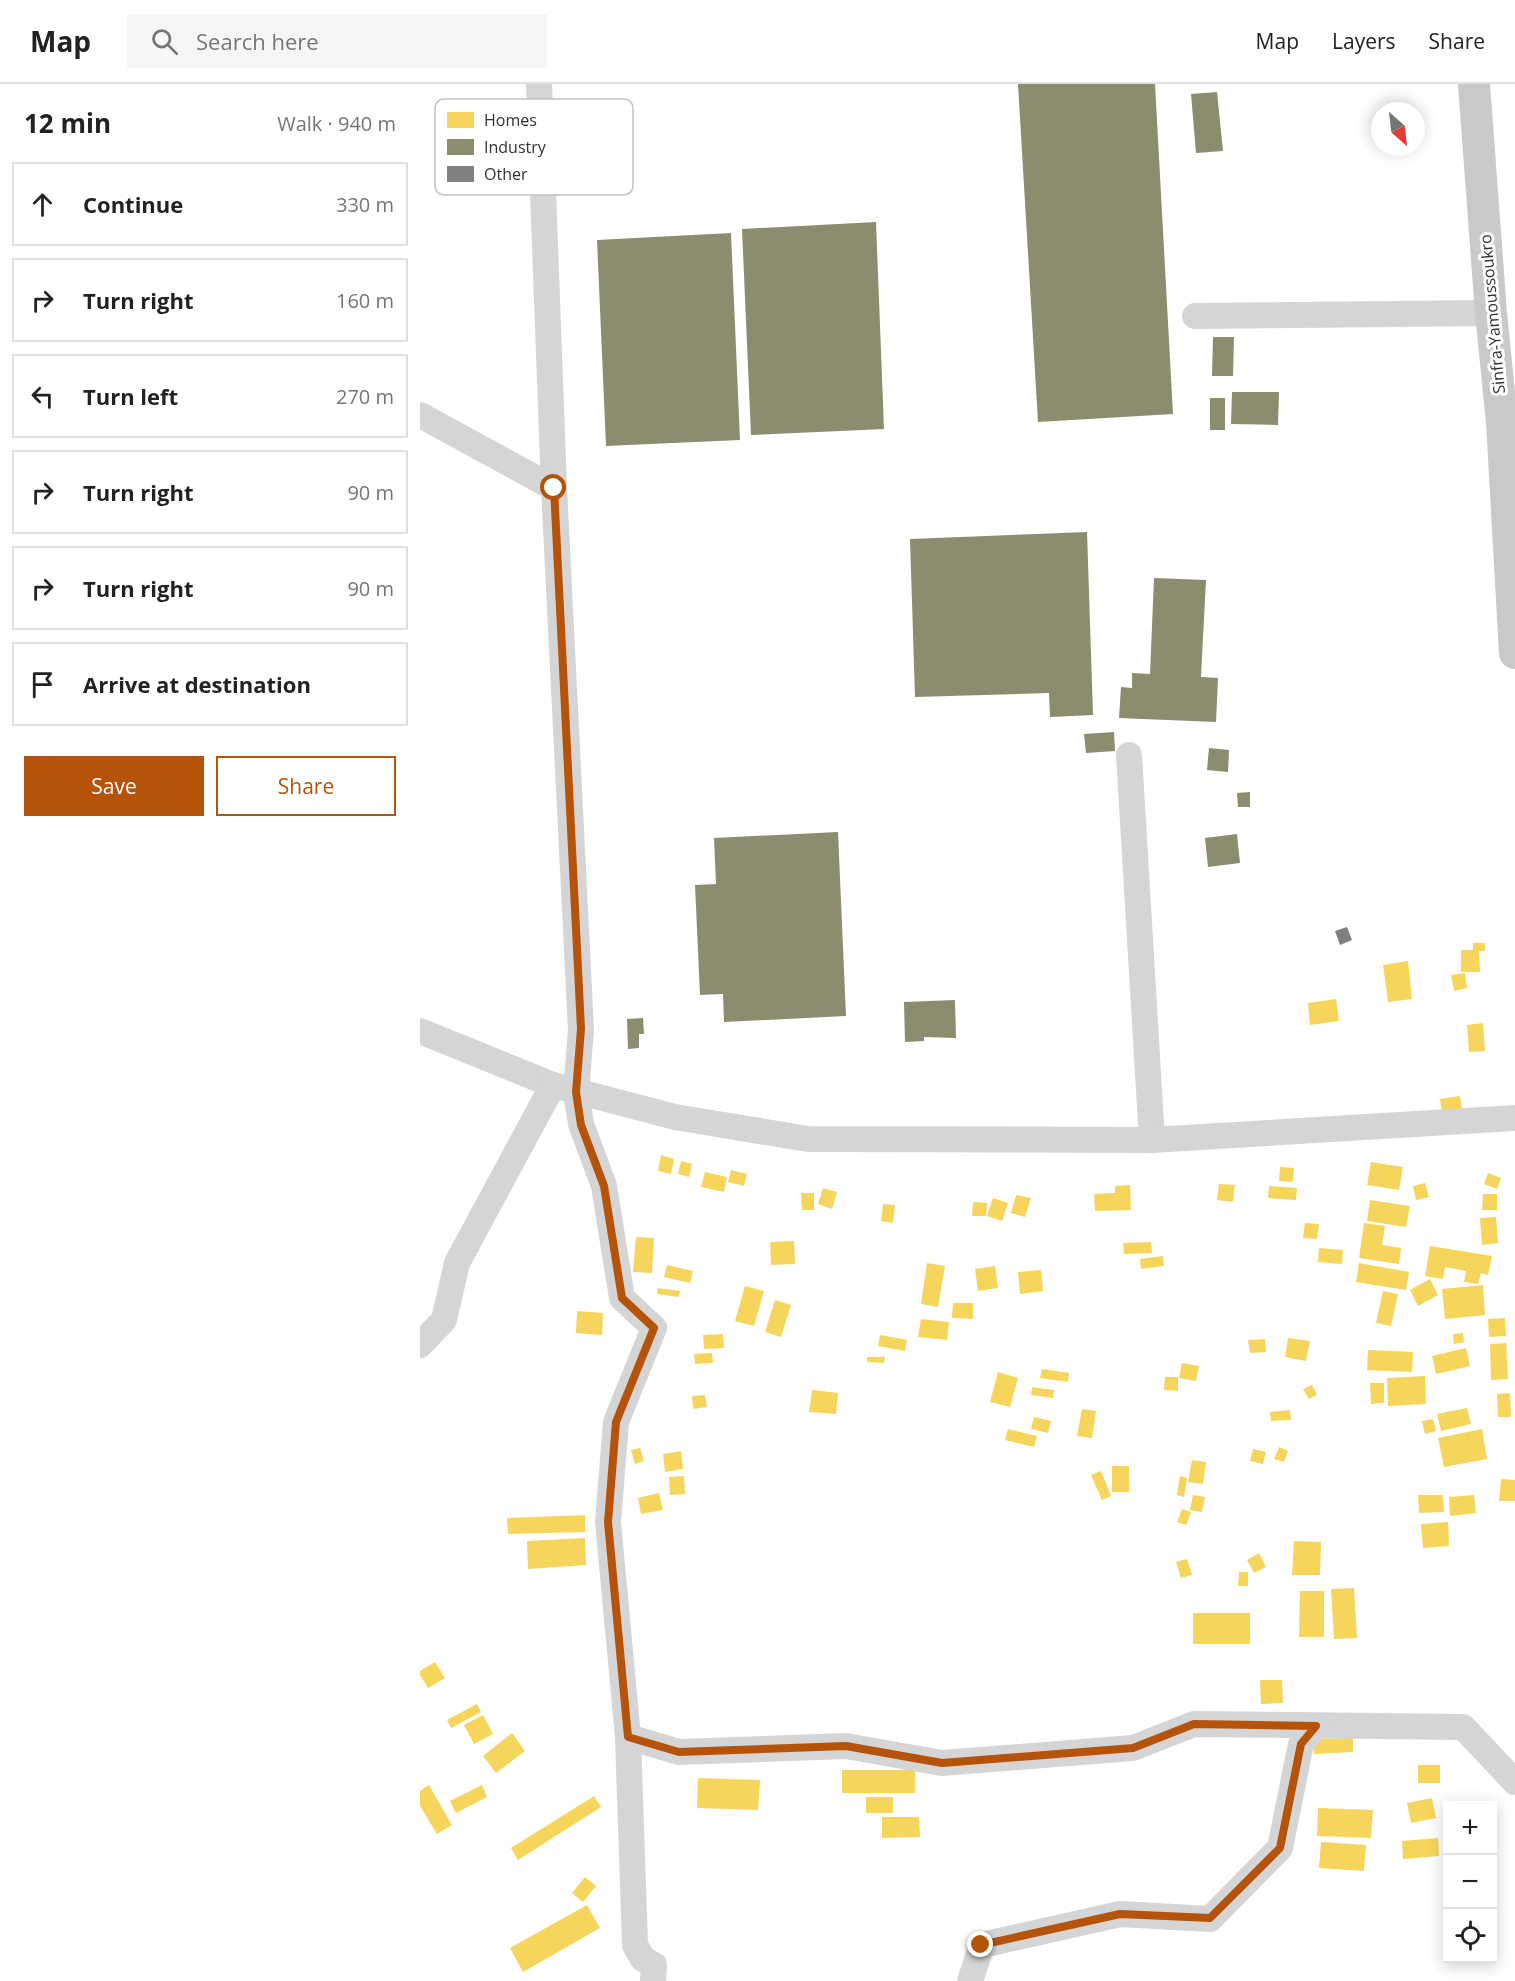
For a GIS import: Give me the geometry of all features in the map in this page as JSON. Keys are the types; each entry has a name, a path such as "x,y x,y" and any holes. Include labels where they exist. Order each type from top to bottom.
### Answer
{"main road":[{"name":"Sinfra-Yamoussoukro","path":"1474,84 1491,313 1502,423 1515,653"}],"street":[{"path":"539,84 540,99"},
{"path":"420,1345 444,1320 457,1263 565,1088 581,1029 554,488 543,195"},
{"path":"1195,316 1491,313"},
{"path":"420,415 554,488"},
{"path":"1130,755 1152,1140"},
{"path":"420,1031 565,1088 675,1117 808,1139 1152,1140 1515,1118"},
{"path":"565,1088 604,1186 622,1298 654,1328 616,1422 608,1522 628,1737 635,1945 643,1959 654,1965 653,1981"},
{"path":"628,1737 679,1752 846,1746 942,1763 1133,1748 1194,1724 1463,1727 1515,1782"},
{"path":"970,1981 981,1945 1120,1914 1210,1918 1280,1848 1301,1744 1316,1726"}],"building: Homes":[{"path":"1473,943 1485,943 1485,951 1479,951 1480,972 1461,972 1461,950 1473,950"},
{"path":"1408,961 1412,999 1388,1002 1383,965"},
{"path":"1465,973 1467,988 1454,991 1451,975"},
{"path":"1336,999 1339,1021 1310,1025 1308,1003"},
{"path":"1483,1023 1485,1051 1469,1052 1467,1025"},
{"path":"1460,1096 1462,1109 1442,1113 1440,1099"},
{"path":"661,1155 674,1159 671,1174 658,1171"},
{"path":"681,1161 692,1164 689,1177 678,1174"},
{"path":"1371,1162 1403,1167 1399,1190 1367,1185"},
{"path":"1280,1167 1294,1168 1293,1182 1279,1181"},
{"path":"731,1170 747,1174 744,1186 728,1182"},
{"path":"705,1172 727,1177 724,1192 701,1187"},
{"path":"1488,1173 1501,1178 1497,1189 1484,1184"},
{"path":"1425,1183 1429,1197 1416,1200 1413,1186"},
{"path":"1219,1184 1235,1185 1233,1202 1217,1200"},
{"path":"1130,1185 1131,1210 1095,1211 1094,1194 1115,1193 1115,1186"},
{"path":"1269,1186 1297,1188 1296,1200 1268,1198"},
{"path":"823,1188 837,1192 832,1209 818,1204"},
{"path":"801,1193 814,1193 814,1210 802,1210"},
{"path":"1483,1194 1497,1194 1497,1210 1482,1210"},
{"path":"1016,1195 1031,1198 1025,1217 1011,1213"},
{"path":"993,1198 1008,1203 1002,1221 987,1216"},
{"path":"1370,1200 1410,1206 1406,1227 1367,1221"},
{"path":"973,1202 987,1203 986,1216 972,1216"},
{"path":"883,1204 895,1205 893,1223 881,1221"},
{"path":"1496,1217 1498,1243 1482,1245 1480,1218"},
{"path":"1305,1223 1319,1224 1317,1239 1303,1238"},
{"path":"1364,1223 1385,1226 1382,1245 1401,1248 1399,1264 1359,1258"},
{"path":"636,1237 654,1238 652,1273 633,1272"},
{"path":"794,1241 795,1264 771,1265 770,1242"},
{"path":"1151,1242 1152,1253 1124,1254 1123,1243"},
{"path":"1430,1246 1492,1256 1488,1275 1481,1273 1478,1284 1464,1282 1466,1271 1445,1267 1443,1279 1425,1276"},
{"path":"1319,1248 1343,1250 1342,1264 1318,1262"},
{"path":"1163,1256 1164,1266 1141,1269 1140,1259"},
{"path":"927,1263 945,1266 938,1307 921,1304"},
{"path":"1359,1263 1409,1272 1406,1290 1356,1282"},
{"path":"667,1265 693,1271 690,1283 664,1277"},
{"path":"995,1266 998,1288 978,1291 975,1269"},
{"path":"1041,1270 1043,1291 1020,1294 1018,1272"},
{"path":"1430,1279 1438,1295 1418,1306 1410,1290"},
{"path":"1483,1285 1485,1315 1445,1319 1442,1289"},
{"path":"745,1286 764,1291 754,1326 735,1321"},
{"path":"658,1288 680,1291 679,1297 657,1294"},
{"path":"1383,1291 1398,1294 1391,1326 1376,1323"},
{"path":"775,1300 791,1305 781,1337 765,1332"},
{"path":"953,1303 973,1303 973,1319 952,1318"},
{"path":"577,1311 603,1313 602,1335 576,1333"},
{"path":"1505,1318 1506,1336 1489,1337 1488,1319"},
{"path":"921,1319 949,1322 947,1340 918,1337"},
{"path":"1463,1333 1464,1342 1454,1344 1453,1334"},
{"path":"723,1334 724,1348 704,1349 703,1335"},
{"path":"880,1335 907,1340 905,1351 878,1346"},
{"path":"1288,1338 1310,1341 1306,1361 1285,1357"},
{"path":"1265,1339 1266,1352 1250,1353 1248,1340"},
{"path":"1506,1343 1508,1379 1491,1380 1490,1344"},
{"path":"1466,1348 1470,1366 1436,1374 1432,1356"},
{"path":"1368,1350 1413,1352 1412,1372 1367,1370"},
{"path":"712,1353 713,1363 695,1364 694,1354"},
{"path":"867,1357 885,1357 884,1363 867,1362"},
{"path":"1182,1363 1199,1366 1196,1381 1179,1378"},
{"path":"1042,1369 1069,1373 1068,1382 1040,1378"},
{"path":"998,1372 1018,1378 1010,1407 990,1402"},
{"path":"1425,1376 1426,1404 1388,1406 1387,1378"},
{"path":"1165,1377 1178,1377 1178,1391 1164,1390"},
{"path":"1370,1383 1384,1383 1384,1403 1371,1404"},
{"path":"1312,1385 1317,1395 1309,1399 1303,1389"},
{"path":"1032,1387 1054,1390 1053,1398 1031,1395"},
{"path":"812,1390 838,1393 836,1414 809,1412"},
{"path":"1510,1393 1511,1417 1498,1417 1497,1394"},
{"path":"705,1395 707,1407 693,1409 692,1396"},
{"path":"1467,1408 1471,1424 1441,1431 1437,1414"},
{"path":"1082,1409 1096,1411 1092,1438 1077,1436"},
{"path":"1290,1410 1291,1420 1271,1421 1270,1412"},
{"path":"1034,1417 1051,1421 1048,1433 1031,1429"},
{"path":"1433,1419 1436,1431 1425,1434 1422,1421"},
{"path":"1008,1429 1037,1436 1034,1447 1005,1440"},
{"path":"1482,1429 1487,1459 1444,1467 1438,1438"},
{"path":"1279,1447 1288,1451 1284,1462 1274,1459"},
{"path":"640,1448 644,1461 635,1464 631,1450"},
{"path":"1253,1449 1266,1452 1263,1464 1250,1461"},
{"path":"681,1451 683,1469 665,1472 663,1454"},
{"path":"1192,1460 1206,1462 1203,1484 1188,1482"},
{"path":"1112,1466 1129,1466 1129,1492 1112,1492"},
{"path":"1101,1471 1111,1496 1102,1500 1091,1475"},
{"path":"684,1476 685,1494 670,1495 669,1477"},
{"path":"1180,1476 1187,1478 1184,1497 1177,1495"},
{"path":"1501,1479 1515,1480 1515,1501 1499,1501"},
{"path":"659,1493 663,1510 641,1514 638,1498"},
{"path":"1193,1495 1205,1497 1202,1512 1190,1510"},
{"path":"1418,1495 1443,1495 1444,1512 1419,1513"},
{"path":"1474,1495 1476,1513 1450,1516 1449,1497"},
{"path":"1182,1509 1191,1512 1186,1525 1177,1522"},
{"path":"585,1515 585,1532 508,1534 507,1518"},
{"path":"1448,1522 1449,1546 1423,1548 1421,1524"},
{"path":"585,1538 586,1565 528,1569 527,1541"},
{"path":"1294,1541 1321,1542 1320,1575 1292,1575"},
{"path":"1259,1553 1266,1567 1254,1573 1247,1560"},
{"path":"1187,1559 1192,1575 1181,1578 1176,1562"},
{"path":"1239,1572 1248,1572 1248,1586 1238,1586"},
{"path":"1354,1588 1357,1638 1334,1639 1331,1589"},
{"path":"1300,1591 1324,1591 1324,1637 1299,1637"},
{"path":"1193,1613 1250,1613 1250,1644 1193,1644"},
{"path":"435,1662 445,1678 428,1688 420,1671"},
{"path":"1260,1680 1282,1680 1283,1703 1261,1704"},
{"path":"477,1704 481,1712 451,1728 447,1720"},
{"path":"483,1715 493,1734 474,1744 464,1725"},
{"path":"512,1733 525,1751 496,1773 483,1756"},
{"path":"1353,1738 1353,1752 1314,1754 1313,1739"},
{"path":"1418,1765 1440,1765 1440,1783 1418,1783"},
{"path":"842,1770 915,1770 915,1793 842,1793"},
{"path":"698,1778 760,1780 758,1810 697,1808"},
{"path":"429,1785 452,1825 437,1834 420,1806 420,1791"},
{"path":"482,1785 487,1797 456,1813 450,1801"},
{"path":"594,1796 601,1807 518,1860 511,1848"},
{"path":"866,1797 893,1797 893,1813 866,1813"},
{"path":"1432,1798 1436,1818 1411,1823 1407,1803"},
{"path":"1318,1808 1373,1810 1371,1838 1317,1836"},
{"path":"882,1817 919,1817 920,1837 882,1838"},
{"path":"1438,1838 1439,1856 1403,1859 1402,1841"},
{"path":"1321,1842 1366,1845 1364,1871 1319,1868"},
{"path":"585,1877 596,1886 583,1902 572,1893"},
{"path":"587,1905 600,1928 523,1972 510,1948"}],"building: Industry":[{"path":"1018,84 1155,84 1173,414 1038,422"},
{"path":"1217,92 1223,151 1196,153 1191,94"},
{"path":"876,222 884,429 751,435 742,229"},
{"path":"731,233 740,440 606,446 597,240"},
{"path":"1213,337 1234,337 1233,376 1212,376"},
{"path":"1232,392 1279,392 1278,425 1231,424"},
{"path":"1210,398 1225,398 1225,430 1210,430"},
{"path":"1087,532 1093,715 1050,717 1049,693 915,697 910,539"},
{"path":"1154,578 1206,580 1201,677 1218,678 1216,722 1119,718 1121,687 1132,688 1132,673 1150,674"},
{"path":"1114,732 1115,751 1086,753 1084,734"},
{"path":"1209,748 1229,750 1228,772 1207,770"},
{"path":"1250,792 1250,807 1238,807 1237,793"},
{"path":"838,832 846,1016 724,1022 723,994 700,995 695,885 716,884 714,838"},
{"path":"1237,834 1240,863 1208,867 1205,838"},
{"path":"955,1000 956,1038 924,1037 924,1041 905,1042 904,1002"},
{"path":"643,1018 644,1034 639,1034 639,1048 628,1049 627,1019"}],"building: Other":[{"path":"1347,927 1352,940 1340,945 1335,931"}],"route":[{"path":"554,488 581,1029 576,1092 581,1125 604,1186 622,1298 654,1328 616,1422 608,1522 628,1737 679,1752 846,1746 942,1763 1133,1748 1194,1724 1316,1726 1301,1744 1280,1848 1210,1918 1120,1914 981,1945"}]}
